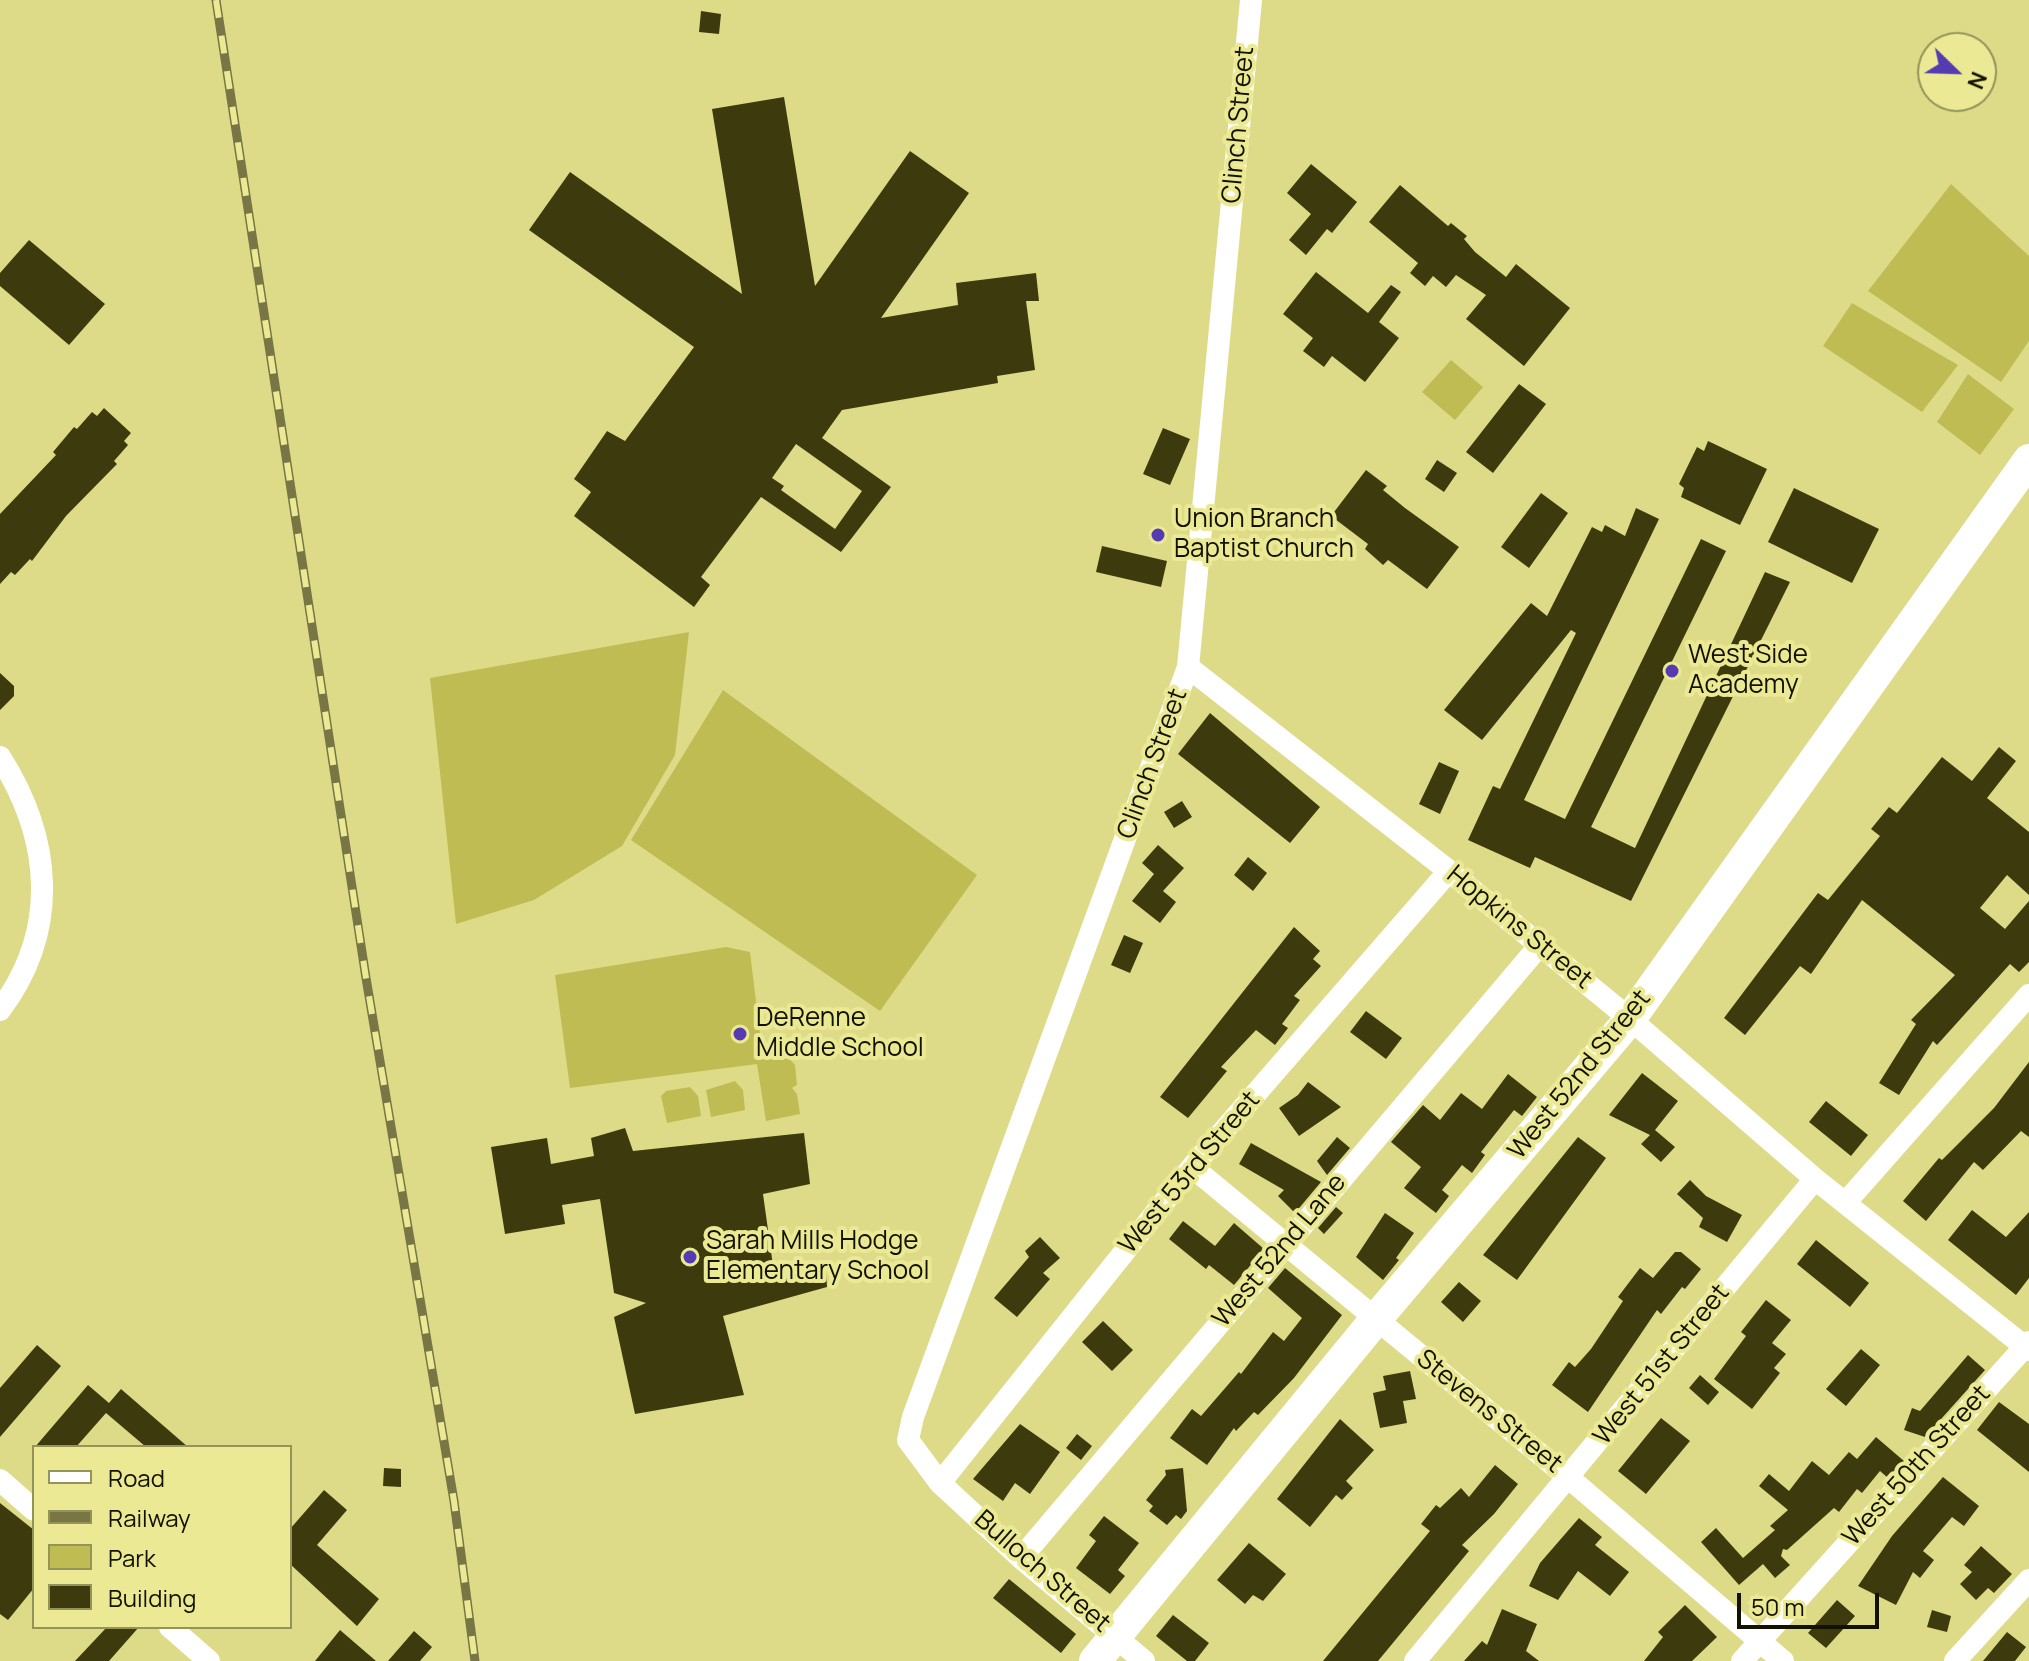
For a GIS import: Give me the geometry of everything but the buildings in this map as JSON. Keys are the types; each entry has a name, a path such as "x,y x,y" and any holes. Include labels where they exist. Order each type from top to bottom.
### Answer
{"main road":[{"name":"West 52nd Street","path":"1095,1661 1376,1319 1630,1019 2029,460"}],"street":[{"name":"Clinch Street","path":"940,1483 908,1440 913,1417 1188,667 1251,0"},
{"name":"Hopkins Street","path":"1188,667 1449,871 1630,1019 1815,1179 2028,1347"},
{"path":"0,757 17,784 36,841 44,897 32,956 0,1010"},
{"name":"West 53rd Street","path":"940,1483 1192,1167 1449,871"},
{"name":"West 52nd Lane","path":"1021,1558 1540,945"},
{"path":"1846,1202 2029,995"},
{"name":"Stevens Street","path":"1192,1167 1569,1478 1783,1661"},
{"name":"West 51st Street","path":"1415,1661 1815,1179"},
{"name":"West 50th Street","path":"1742,1661 2028,1347"},
{"path":"0,1480 32,1508"},
{"name":"Bulloch Street","path":"940,1483 1021,1558 1144,1661"},
{"path":"1955,1661 2021,1605 2029,1580"},
{"path":"172,1629 209,1661"}],"green space":[{"path":"1951,184 2029,256 2029,341 2001,382 1868,291"},
{"path":"1852,303 1958,365 1922,412 1823,346"},
{"path":"1451,360 1483,387 1455,420 1422,392"},
{"path":"1968,374 2014,409 1980,455 1937,422"},
{"path":"689,632 675,755 622,846 534,900 456,924 430,678"},
{"path":"723,690 977,875 880,1011 631,840"},
{"path":"726,947 750,952 763,1059 787,1056 795,1065 797,1085 792,1088 797,1094 800,1114 766,1121 757,1064 570,1088 555,975"},
{"path":"735,1081 743,1090 745,1110 711,1117 706,1090"},
{"path":"690,1087 698,1096 701,1116 667,1123 661,1096 666,1091"}],"railway":[{"path":"216,0 366,978 454,1501 475,1661"}],"place":[{"name":"Union Branch Baptist Church","path":"1158,535"},
{"name":"West Side Academy","path":"1672,671"},
{"name":"DeRenne Middle School","path":"740,1034"},
{"name":"Sarah Mills Hodge Elementary School","path":"690,1257"}]}
